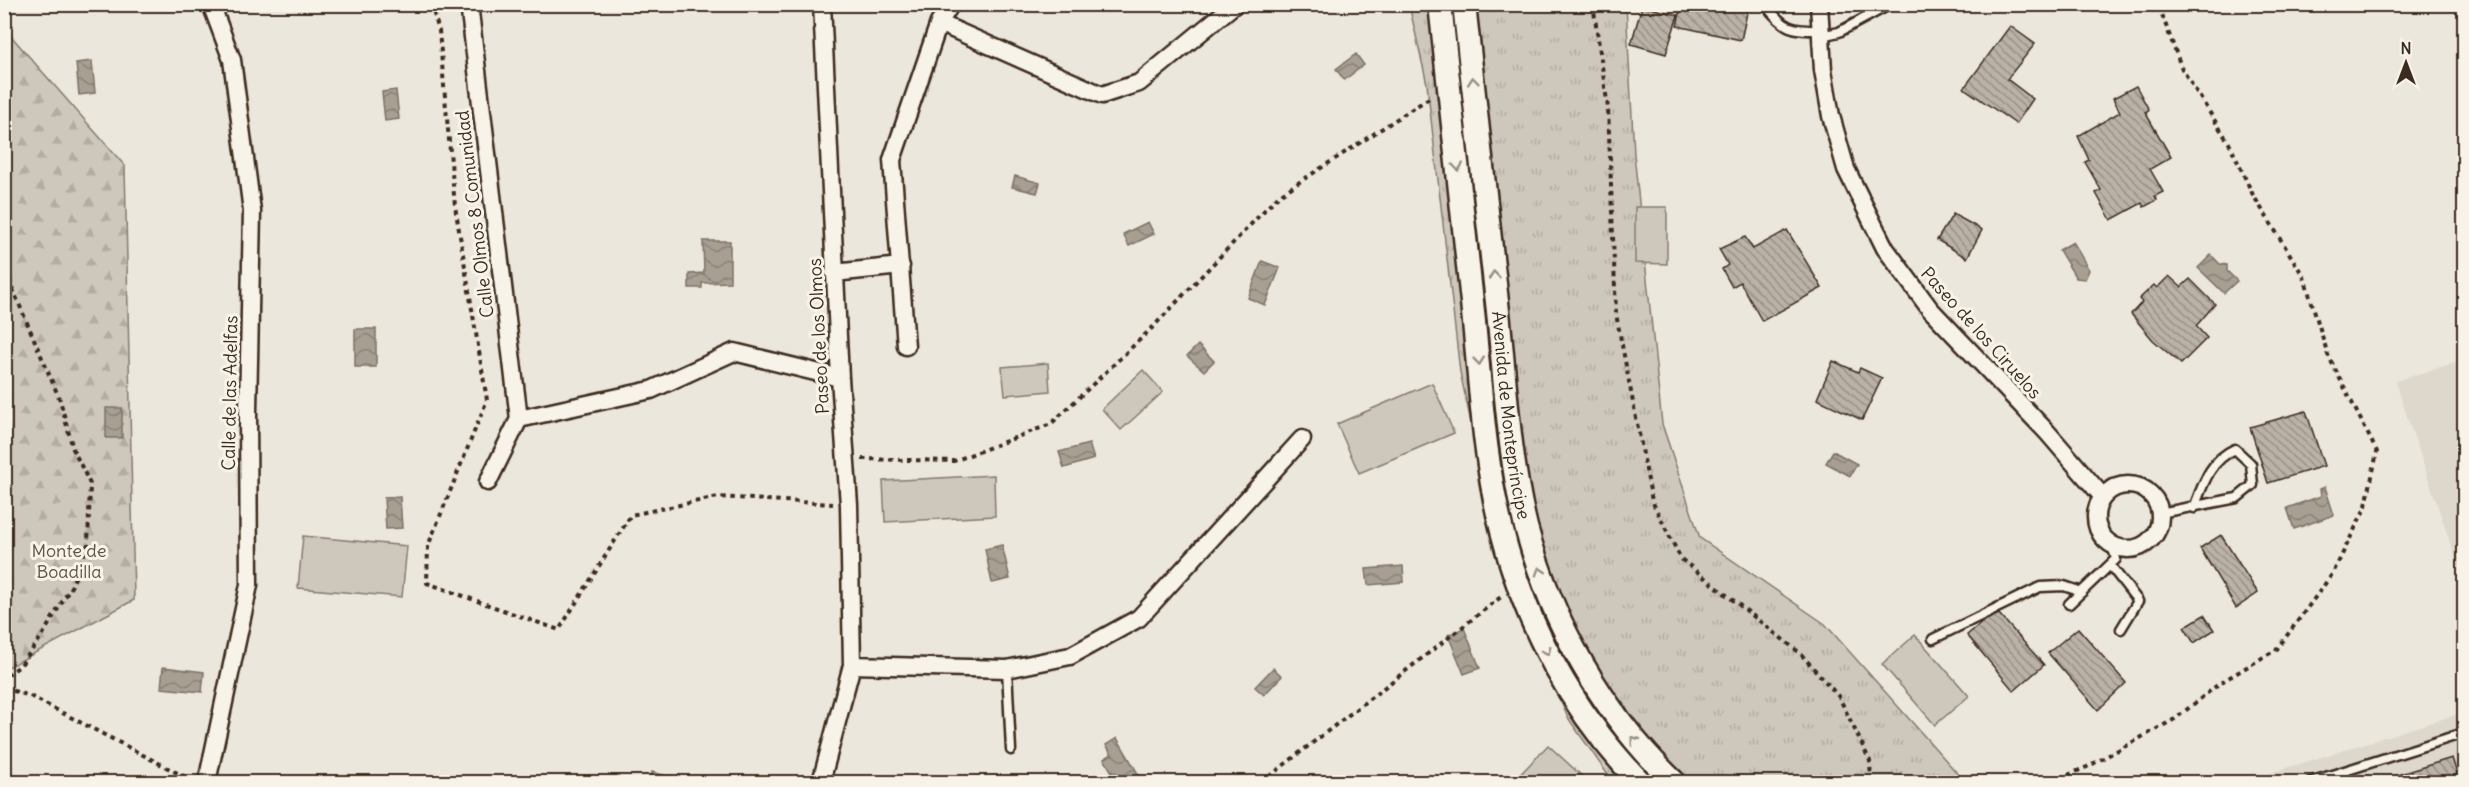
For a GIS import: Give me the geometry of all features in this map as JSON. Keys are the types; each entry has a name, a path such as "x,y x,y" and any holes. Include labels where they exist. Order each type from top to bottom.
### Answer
{"street":[{"name":"Calle de las Adelfas","path":"207,783 249,585 248,411 252,211 232,60 211,4"},
{"name":"Calle Olmos 8 Comunidad","path":"469,4 519,419"},
{"name":"Paseo de los Olmos","path":"821,783 852,664 846,458 834,273 822,4"},
{"path":"906,345 902,266 892,160 939,23 951,4"},
{"path":"939,23 1101,95 1139,83 1235,4"},
{"name":"Avenida de Montepríncipe","path":"1440,4 1488,450 1502,530 1532,619 1558,673 1593,727 1640,783"},
{"name":"Avenida de Montepríncipe","path":"1464,4 1513,449 1526,525 1542,578 1582,665 1614,715 1651,760 1674,783"},
{"name":"Paseo de los Ciruelos","path":"1820,4 1823,70 1831,116 1846,169 1885,248 1930,309 2047,432 2103,497"},
{"path":"834,273 902,266"},
{"path":"488,482 519,419 651,390 734,352 840,378"},
{"path":"852,664 1006,669 1070,656 1139,618 1302,439"},
{"path":"2120,486 2141,487 2156,500 2160,513 2158,531 2144,546 2133,549 2112,545 2098,529 2096,518 2103,497 2120,486"}],"lane":[{"path":"1765,4 1776,18 1796,31 1821,33 1839,32 1891,4"},
{"path":"2160,513 2194,508 2237,498 2253,485 2251,464 2235,449 2222,455 2206,477 2194,508"},
{"path":"2069,604 2116,559 2112,545"},
{"path":"2110,565 2138,602 2121,629"},
{"path":"1933,639 2040,587 2064,586 2082,592"},
{"path":"1006,669 1011,750"},
{"path":"2310,783 2464,733"}],"path":[{"path":"1593,4 1608,108 1616,314 1653,501 1681,559 1800,653 1839,698 1870,761 1871,783"},
{"path":"2051,783 2087,767 2175,719 2220,683 2277,649 2333,573 2366,506 2377,452 2328,355 2304,277 2253,195 2229,143 2182,69 2158,4"},
{"path":"846,458 954,461 1051,424 1150,330 1278,196 1434,95 1449,91"},
{"path":"4,235 11,285 60,400 73,449 90,484 88,544 72,585 26,658 4,677"},
{"path":"4,299 11,285"},
{"path":"1262,783 1487,606 1519,585"},
{"path":"4,688 30,696 195,783"}],"shaded area":[{"path":"2464,360 2464,583 2395,381"},
{"path":"2464,712 2464,782 2242,782"}],"green space":[{"path":"1409,5 1626,5 1634,154 1662,424 1700,538 1825,624 1965,782 1613,782 1568,718 1504,574 1460,372 1427,84"},
{"name":"Monte de Boadilla","path":"4,28 125,166 134,600 5,669"},
{"path":"1635,207 1667,207 1667,264 1635,263"},
{"path":"1048,363 1050,391 1005,395 1002,367"},
{"path":"1143,370 1163,392 1121,430 1102,409"},
{"path":"1432,383 1454,433 1359,473 1337,424"},
{"path":"994,475 995,516 885,522 883,481"},
{"path":"303,536 407,546 402,597 298,588"},
{"path":"1915,635 1969,696 1935,725 1882,664"},
{"path":"1548,745 1584,778 1580,782 1513,782"}],"water":[{"path":"1356,54 1364,65 1344,80 1336,69"},
{"path":"92,61 95,93 79,95 76,63"},
{"path":"396,90 399,119 385,121 382,92"},
{"path":"1015,176 1040,183 1037,193 1012,187"},
{"path":"1148,222 1154,234 1129,246 1123,234"},
{"path":"703,241 730,241 730,282 702,283 702,288 689,288 689,274 704,273"},
{"path":"2073,242 2089,270 2085,279 2076,278 2059,250"},
{"path":"2211,255 2220,264 2227,265 2227,271 2237,281 2224,293 2198,268"},
{"path":"1262,261 1280,268 1265,305 1248,298"},
{"path":"355,329 376,329 376,367 355,367"},
{"path":"1198,345 1214,361 1204,371 1187,356"},
{"path":"106,408 122,408 122,438 106,438"},
{"path":"1089,444 1094,459 1064,468 1059,452"},
{"path":"1833,451 1857,464 1850,476 1826,463"},
{"path":"2325,487 2334,515 2294,529 2287,508 2321,496 2320,489"},
{"path":"400,497 402,528 386,529 384,498"},
{"path":"1002,545 1010,579 992,583 985,549"},
{"path":"1403,566 1404,582 1368,585 1366,569"},
{"path":"1464,628 1480,668 1464,674 1448,635"},
{"path":"163,667 204,672 202,692 161,688"},
{"path":"1273,668 1282,676 1264,695 1255,687"},
{"path":"1117,738 1143,782 1118,782 1104,759 1112,754 1106,745"},
{"path":"652,772 688,782 649,782"}],"building":[{"path":"1682,4 1749,4 1741,40 1677,26"},
{"path":"1642,6 1678,15 1666,54 1631,44"},
{"path":"2010,26 2035,44 2007,79 2033,99 2016,124 1964,88"},
{"path":"2136,86 2149,110 2145,112 2171,157 2150,169 2163,192 2155,196 2157,200 2144,207 2142,203 2111,220 2096,193 2101,190 2085,162 2089,160 2078,136 2120,112 2113,98"},
{"path":"1953,214 1982,230 1967,258 1937,240"},
{"path":"1787,230 1822,288 1762,321 1740,282 1732,287 1722,269 1728,265 1719,249 1745,237 1753,249"},
{"path":"2169,276 2181,287 2190,279 2215,304 2196,326 2207,338 2181,364 2153,340 2131,314 2142,302 2139,299 2154,285 2157,288"},
{"path":"1833,361 1858,372 1860,368 1882,378 1862,420 1817,399"},
{"path":"2306,411 2324,466 2268,483 2250,427"},
{"path":"2221,535 2258,593 2236,608 2200,548"},
{"path":"1999,614 2044,665 2014,691 1967,635 1984,621"},
{"path":"2204,615 2214,630 2194,643 2184,627"},
{"path":"2078,628 2126,683 2098,710 2048,653"},
{"path":"2452,758 2460,783 2385,783 2384,779"}]}
